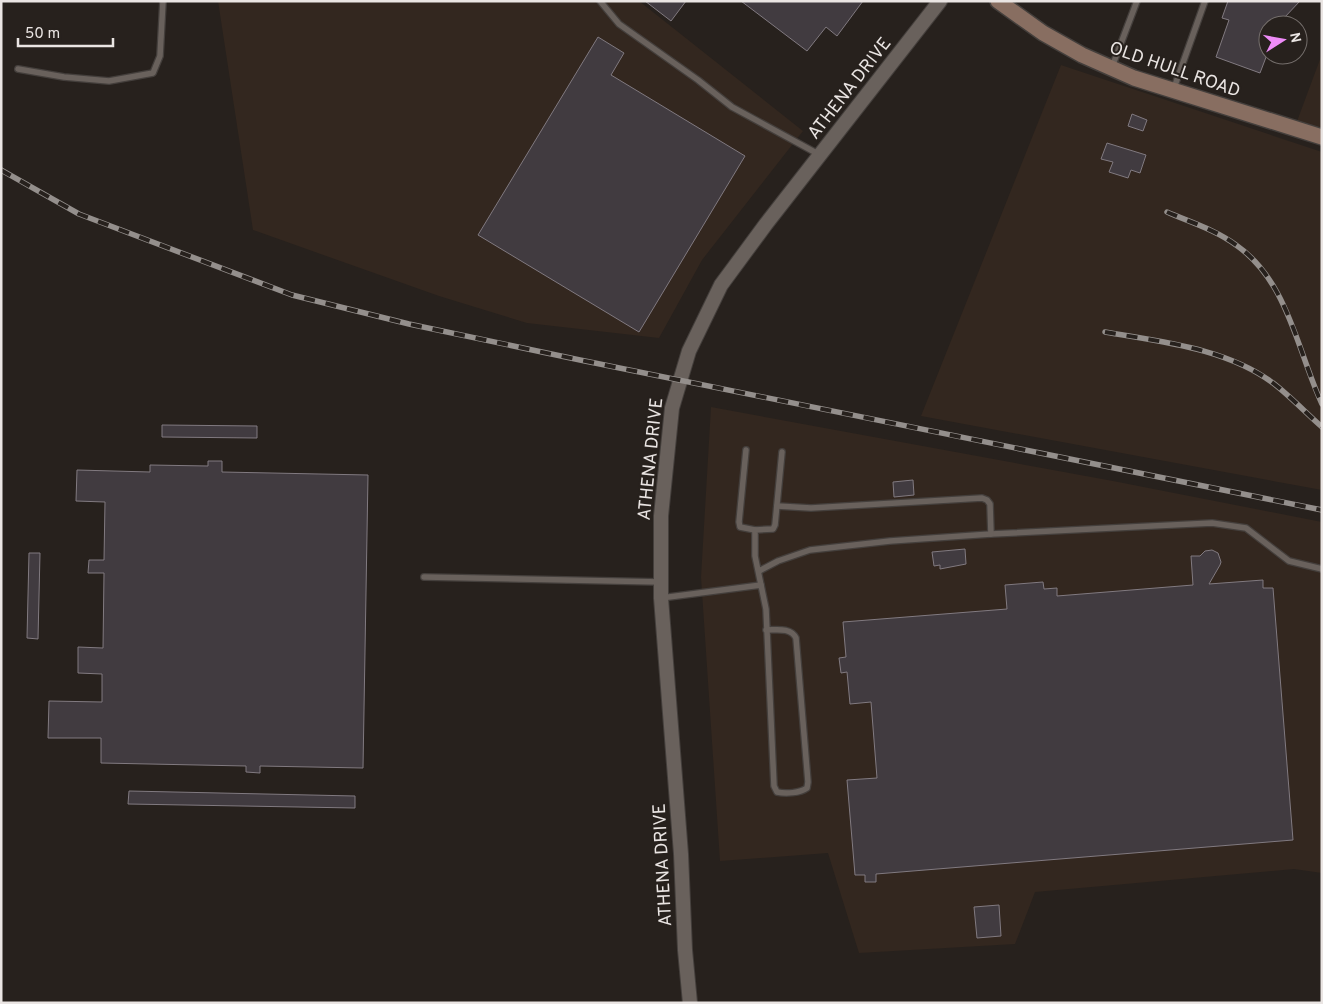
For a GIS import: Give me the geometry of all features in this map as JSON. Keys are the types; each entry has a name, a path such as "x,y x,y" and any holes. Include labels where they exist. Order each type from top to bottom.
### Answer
{"main road":[{"name":"OLD HULL ROAD","path":"998,1 1043,33 1082,55 1134,78 1322,137"}],"street":[{"name":"ATHENA DRIVE","path":"690,1003 685,950 681,854 661,598 661,516 672,408 689,351 721,285 940,1"}],"lane":[{"path":"18,69 64,77 109,81 153,73 160,56 163,1"},
{"path":"600,1 619,24 698,80 732,107 820,156"},
{"path":"1111,68 1137,1"},
{"path":"1173,90 1205,1"},
{"path":"746,450 739,522 740,526 755,530 773,529 782,452"},
{"path":"776,506 811,508 982,498 990,504 991,534"},
{"path":"759,571 810,550 890,541 1212,523 1246,528 1289,561 1322,569"},
{"path":"755,530 756,556 766,608 766,630 774,786 777,792 781,793 803,791 807,788 808,782 796,638 794,633 790,631 766,630"},
{"path":"424,577 661,582"},
{"path":"661,598 762,585"}],"shaded area":[{"path":"218,1 639,1 803,131 702,260 659,338 527,323 439,296 253,230"},
{"path":"1322,54 1322,133 1296,124"},
{"path":"1061,65 1322,152 1322,490 921,416"},
{"path":"711,407 1113,481 1322,522 1322,873 1294,869 1035,892 1015,944 859,953 828,853 720,861 701,577"}],"building":[{"path":"645,1 686,1 671,21"},
{"path":"741,1 863,1 837,36 826,27 807,51"},
{"path":"1228,1 1300,1 1287,15 1258,15 1258,65 1263,65 1260,73 1216,57 1229,20 1222,18"},
{"path":"598,37 624,53 611,75 745,156 639,332 478,235"},
{"path":"1132,114 1147,120 1143,131 1128,126"},
{"path":"1107,143 1146,155 1140,173 1131,170 1128,178 1109,172 1113,162 1101,159"},
{"path":"162,425 257,426 257,438 162,437"},
{"path":"208,461 222,461 222,472 368,475 363,768 260,766 260,773 246,772 246,766 101,763 101,738 48,738 49,701 102,702 102,674 78,673 78,647 103,648 104,573 88,573 89,560 104,560 105,502 76,501 77,470 150,472 150,465 208,466"},
{"path":"913,480 914,495 894,497 893,482"},
{"path":"965,549 966,564 940,569 940,565 934,566 932,552"},
{"path":"1212,550 1218,553 1221,562 1209,584 1263,580 1263,588 1273,588 1293,840 876,874 876,882 865,882 865,875 855,875 847,780 877,778 871,702 850,704 847,672 841,673 839,658 846,657 843,622 1007,609 1005,585 1043,582 1044,589 1057,588 1057,596 1193,585 1191,556 1200,556 1205,551"},
{"path":"29,553 40,553 38,639 27,638"},
{"path":"129,791 355,796 355,808 128,804"},
{"path":"999,905 1001,936 977,938 974,907"}],"railway":[{"path":"1,170 79,214 292,295 409,324 580,360 1322,510"},
{"path":"1167,212 1211,231 1236,245 1254,260 1268,277 1289,318 1322,404"},
{"path":"1105,332 1193,348 1235,362 1255,371 1273,383 1322,427"}]}
